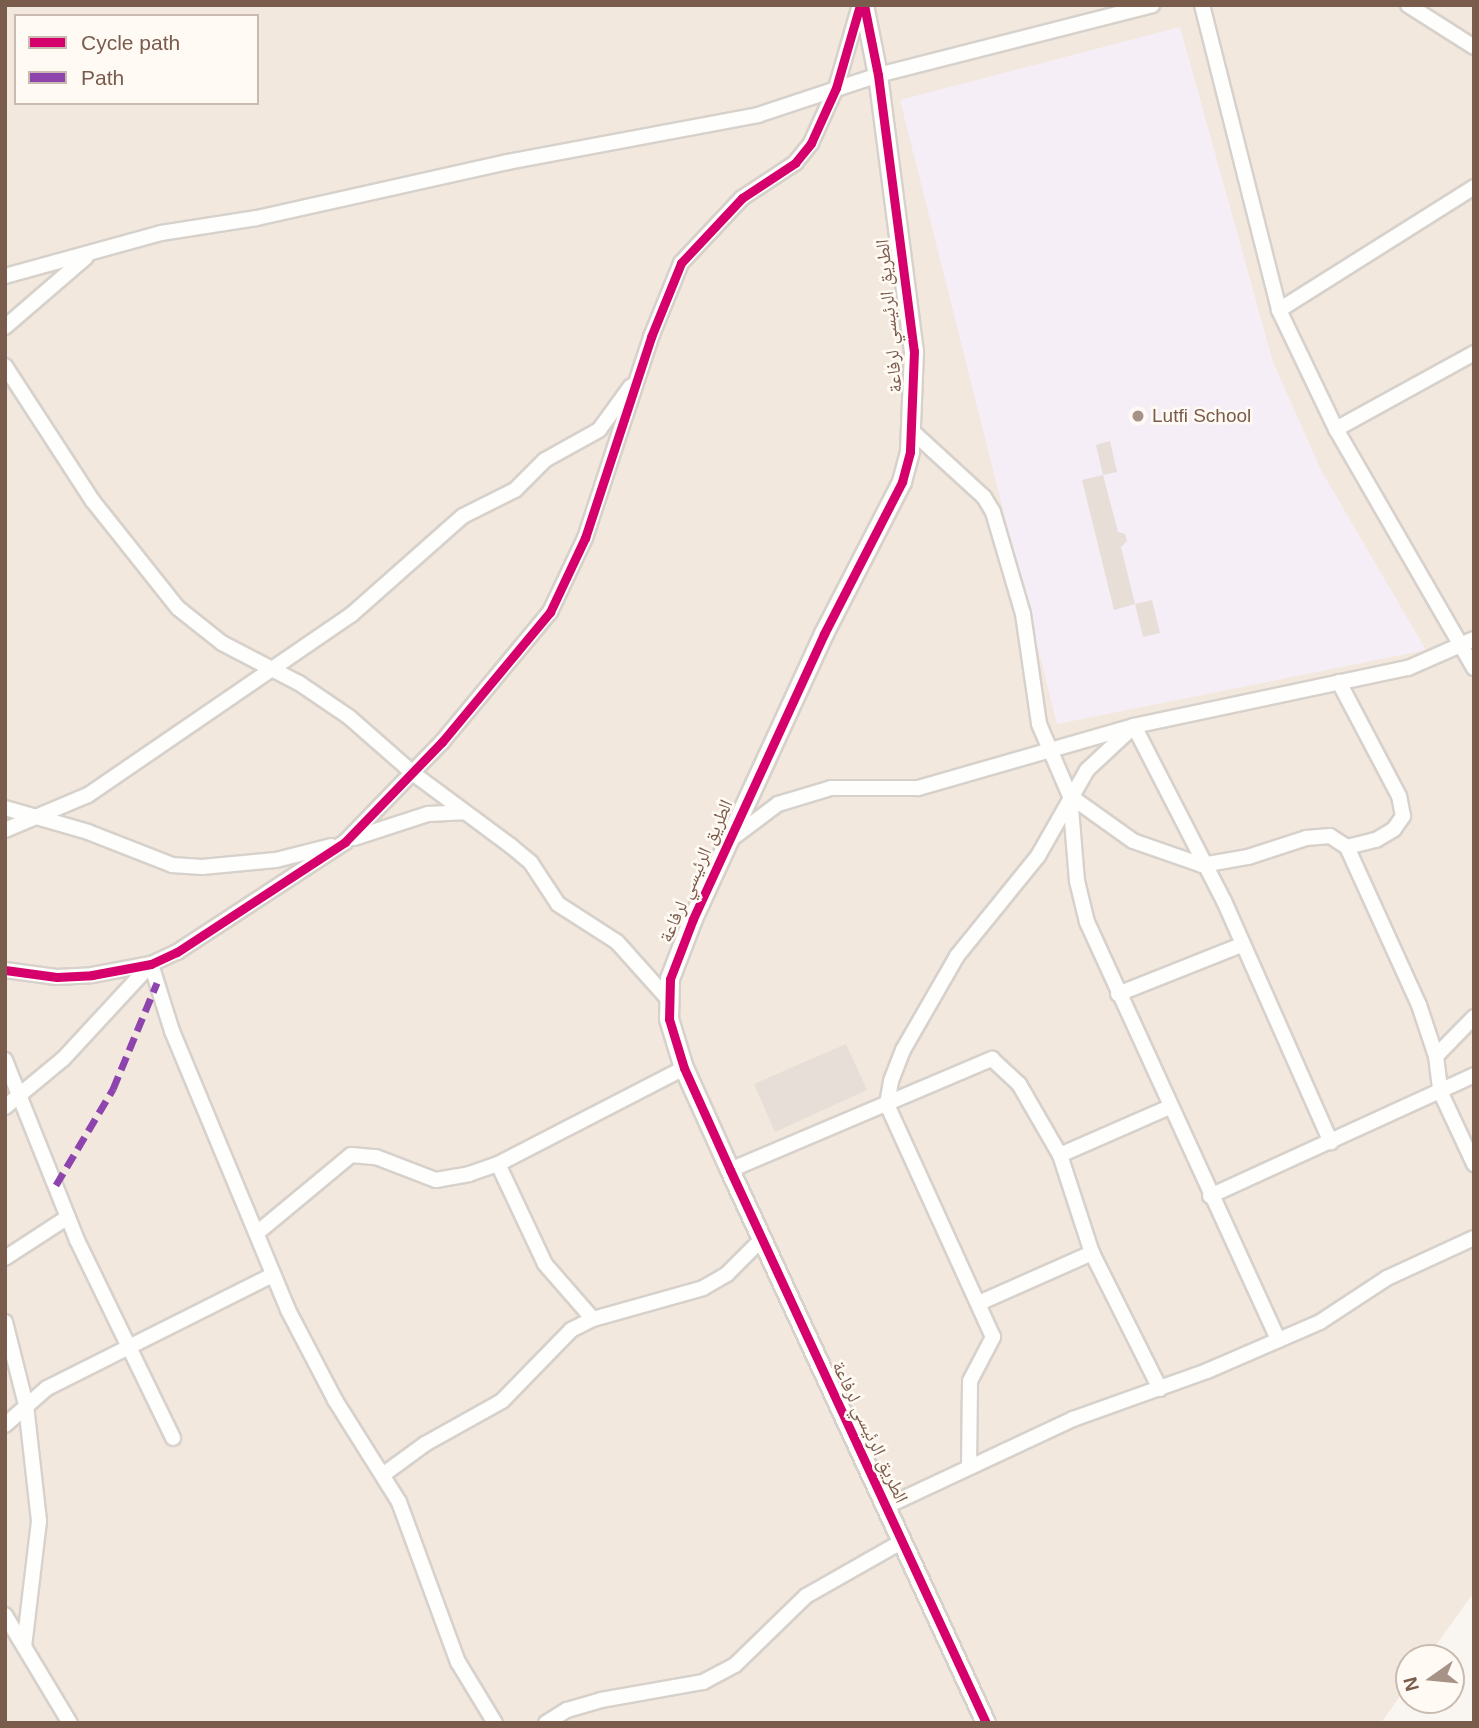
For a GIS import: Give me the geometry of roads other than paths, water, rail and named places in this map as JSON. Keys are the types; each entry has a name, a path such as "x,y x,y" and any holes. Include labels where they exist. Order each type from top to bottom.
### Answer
{"street":[{"name":"الطريق الرئيسي لرفاعة","path":"862,5 877,75 914,351 913,432 902,482 824,634 727,842 678,956 668,999 684,1068 986,1723"},
{"path":"5,970 57,977 151,964 213,933 345,842 414,774 550,612 584,538 681,263 742,198 794,163 824,120 862,5"},
{"path":"5,276 162,233 257,218 507,162 758,116 877,75 1152,5"},
{"path":"1202,5 1279,310 1336,429 1474,668"},
{"path":"1408,5 1474,47"},
{"path":"1279,310 1474,187"},
{"path":"5,327 93,252"},
{"path":"1336,429 1474,353"},
{"path":"5,366 92,500 178,608 222,643 269,667 349,717 414,774 531,863 558,904 617,942 668,999"},
{"path":"5,830 88,795 134,766 269,667 351,615 463,516 514,490 545,460 587,440 639,376"},
{"path":"913,432 984,497 993,512 1023,614 1033,704 1070,796 1077,881 1087,922 1278,1340"},
{"path":"727,842 778,804 831,788 918,788 1052,752 1133,726 1408,668 1474,639"},
{"path":"1339,682 1399,796 1403,816 1394,829 1376,840 1347,847"},
{"path":"969,1467 970,1381 993,1336 887,1104 903,1050 957,956 1038,856 1070,796 1100,755 1133,726"},
{"path":"1133,726 1202,865 1218,888 1241,945 1331,1142"},
{"path":"1070,796 1133,841 1202,865 1248,857 1306,838 1330,836 1347,847 1388,931 1436,1056 1440,1091 1474,1164"},
{"path":"5,808 172,865 202,867 276,860 345,842 389,823 428,814 463,812"},
{"path":"1118,994 1241,945"},
{"path":"5,1107 21,1098 151,964"},
{"path":"151,964 172,1031 273,1275 335,1400 384,1474 458,1662 495,1723"},
{"path":"1436,1056 1474,1017"},
{"path":"730,1170 992,1059 1018,1084 1059,1155 1092,1253 1160,1389"},
{"path":"5,1060 68,1217 128,1348 155,1392 173,1438"},
{"path":"257,1233 351,1155 376,1157 436,1180 498,1164 684,1068"},
{"path":"1210,1196 1474,1075"},
{"path":"1059,1155 1170,1107"},
{"path":"498,1164 533,1245 562,1289 593,1319"},
{"path":"5,1258 68,1217"},
{"path":"885,1507 1084,1414 1160,1389 1278,1340 1343,1310 1387,1278 1474,1238"},
{"path":"384,1474 425,1444 502,1401 571,1331 593,1319 703,1288 727,1274 762,1239"},
{"path":"979,1303 1092,1253"},
{"path":"5,1425 47,1388 273,1275"},
{"path":"5,1322 26,1405 39,1521 24,1646"},
{"path":"546,1723 567,1710 601,1700 703,1682 735,1665 806,1596 901,1542"},
{"path":"5,1615 70,1723"}],"place":[{"name":"Lutfi School","path":"1138,416"}]}
